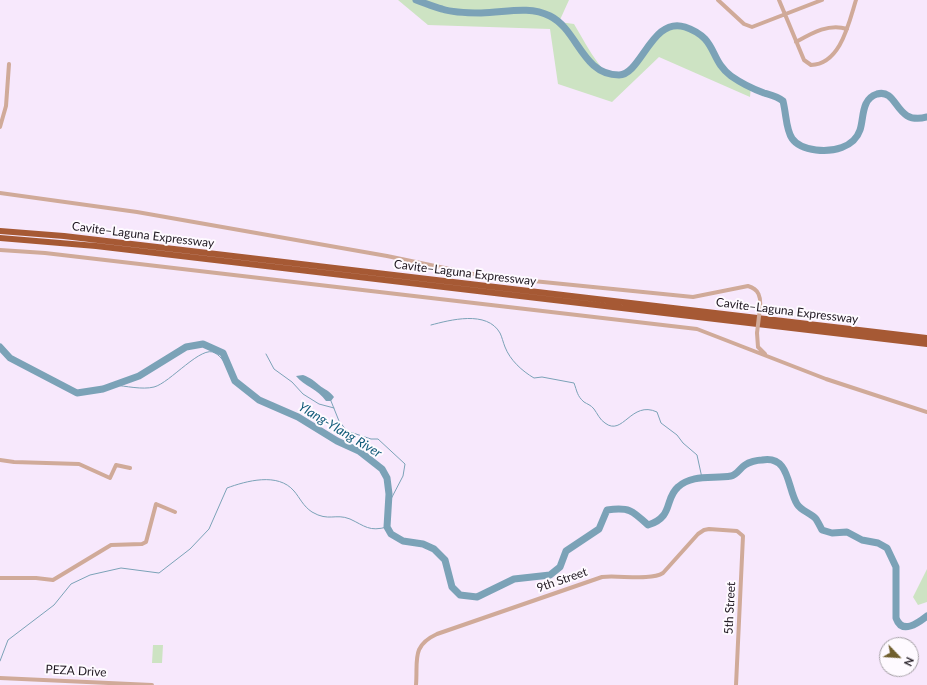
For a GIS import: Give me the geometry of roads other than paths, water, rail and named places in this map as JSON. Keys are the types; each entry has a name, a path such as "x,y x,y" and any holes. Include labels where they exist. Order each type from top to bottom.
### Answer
{"highway":[{"name":"Cavite–Laguna Expressway","path":"0,231 64,236 927,338"},
{"name":"Cavite–Laguna Expressway","path":"0,238 96,246 927,344"}],"street":[{"path":"718,0 744,24 752,27 785,16 822,0"},
{"path":"779,0 806,62 815,65 836,52 847,29 856,0"},
{"path":"796,42 811,34 832,26 847,29"},
{"path":"0,127 6,106 9,64"},
{"path":"0,193 137,212 379,255 484,276 692,297 748,286 755,289 759,294 760,308 757,333 759,349 780,361"},
{"path":"0,250 84,257 697,329 837,383 927,412"},
{"path":"0,460 79,464 110,478 116,465 130,468"},
{"path":"0,578 36,578 53,580 111,545 142,544 146,542 156,504 175,512"},
{"name":"9th Street","path":"416,685 419,648 426,639 602,577 656,577 663,573 698,534 704,530 709,529 740,533"},
{"name":"5th Street","path":"736,685 743,536 740,533"},
{"name":"PEZA Drive","path":"0,678 152,685"}],"water":[{"path":"303,375 312,379 330,393 334,397 331,401 326,401 319,393 296,376"}],"waterway":[{"path":"416,0 456,12 490,13 525,10 542,13 550,16 559,23 567,31 588,60 597,68 607,73 619,75 627,72 634,66 655,37 664,30 674,26 685,27 703,37 724,70 731,76 751,88 783,101 789,133 798,144 805,148 829,150 842,148 848,145 853,141 860,130 864,109 868,100 877,94 889,96 902,112 908,116 916,118 927,117"},
{"path":"431,325 468,318 486,321 494,326 500,333 507,352 521,369 534,378 542,377 574,383 580,398 593,408 603,422 611,426 617,426 623,423 640,411 648,410 657,412 661,423 677,435 683,443 697,455 702,478"},
{"name":"Ylang-Ylang River","path":"0,347 10,358 77,393 103,389 139,376 186,347 203,344 223,353 235,381 259,400 298,417 337,441 359,451 382,469 387,478 389,494 387,527 391,534 403,541 423,544 434,549 445,560 452,587 460,595 477,597 514,579 550,575 560,567 566,551 599,529 607,510 625,509 634,513 648,525 656,522 662,517 668,508 674,492 684,483 696,479 731,476 749,463 758,460 771,460 778,463 783,468 797,504 816,519 822,530 832,533 847,532 862,540 878,543 887,548 896,567 896,618 899,623 906,627 919,622 927,616"},
{"path":"114,385 139,388 154,387 161,384 194,359 209,352 217,354 230,369"},
{"path":"266,354 274,369 292,382 303,394 319,404 334,408"},
{"path":"331,401 339,421 347,431 371,439 378,439 405,464 403,476 391,499 387,512"},
{"path":"0,661 8,640 54,605 71,584 90,575 121,568 159,573 190,549 209,529 227,488 235,485 262,480 279,482 287,485 294,491 306,507 318,515 328,517 345,517 371,529 387,527"}]}
